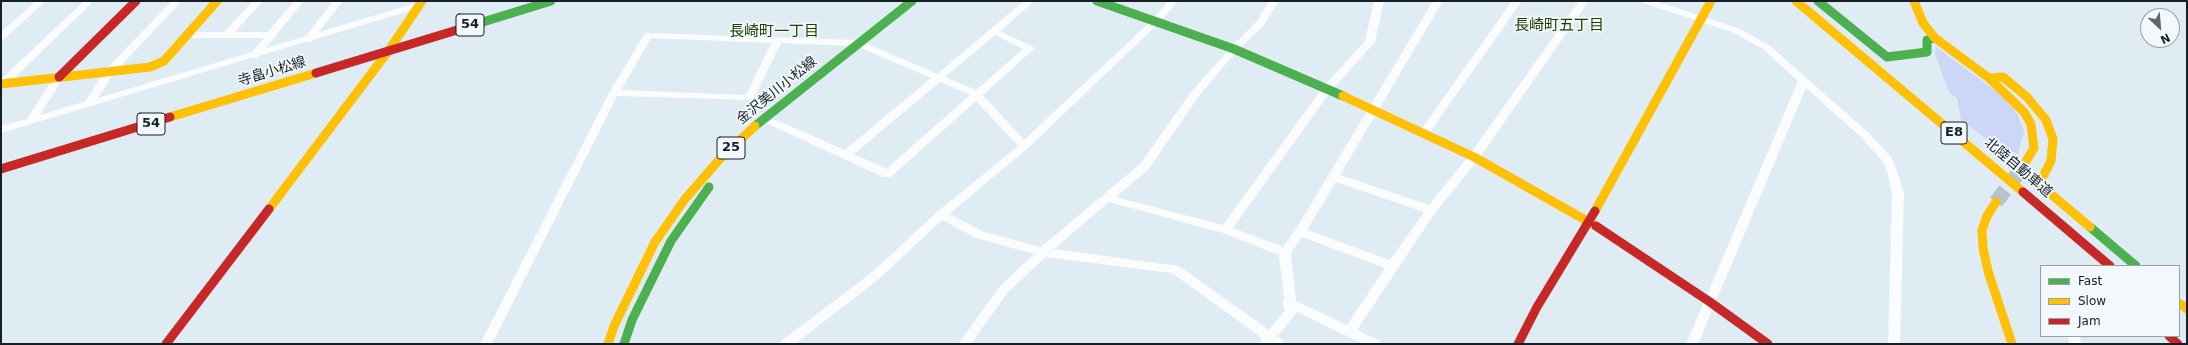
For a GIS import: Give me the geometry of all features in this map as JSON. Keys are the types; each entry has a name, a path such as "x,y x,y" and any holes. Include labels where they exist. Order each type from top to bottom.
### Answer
{"main road":[{"path":"59,77 136,1"},
{"path":"1,84 150,67 164,61 217,1"},
{"name":"寺畠小松線","path":"1,169 551,1"},
{"name":"金沢美川小松線","path":"608,344 614,326 655,242 685,199 718,160 763,119 912,1"},
{"path":"1097,1 1234,49 1374,110 1474,157 1589,222 1710,302 1768,344"},
{"path":"1518,344 1537,307 1589,222 1711,1"},
{"name":"北陸自動車道","path":"1796,1 2109,265"},
{"path":"1818,1 1887,57 1927,52 1927,40 1935,38"},
{"path":"1914,1 1924,23 1935,38 1989,78 2024,112 2031,124 2034,137 2034,148 2029,159 2020,172"},
{"path":"166,344 389,50 421,3"},
{"name":"25","path":"732,161 772,122 921,5"},
{"path":"1787,6 1874,80"},
{"path":"1989,78 2003,78 2027,97 2046,120 2053,139 2051,161 2039,184 2135,265"},
{"name":"25","path":"624,344 632,320 671,242 700,198 717,177"},
{"path":"1996,202 1987,216 1982,230 1983,248 2012,344"},
{"path":"2170,337 2178,344"}],"street":[{"path":"1,36 41,1"},
{"path":"1,84 89,1"},
{"path":"89,104 109,72 177,1"},
{"path":"227,35 258,1"},
{"path":"254,56 298,1"},
{"path":"308,40 338,1"},
{"path":"846,155 1030,1"},
{"path":"786,344 875,276 941,215 1024,146 1156,21 1173,1"},
{"path":"964,344 1004,289 1043,252 1144,167 1195,94 1234,49 1261,23 1274,1"},
{"path":"1226,230 1327,89 1370,42 1379,1"},
{"path":"941,215 980,235 1043,252 1175,269 1271,342 1291,311 1288,302 1285,253 1300,232 1334,177 1438,1"},
{"path":"1424,133 1517,1"},
{"path":"1349,332 1431,210 1474,157 1584,1"},
{"path":"1646,1 1701,18 1750,37 1766,47 1866,136 1886,160 1892,172 1898,194 1894,344"},
{"path":"1,130 308,40 421,3"},
{"path":"772,122 887,174 1030,48 994,31"},
{"path":"187,35 271,35"},
{"path":"486,344 614,94 648,35 858,43 869,46 976,94 998,120 1024,146"},
{"path":"614,94 749,98 777,41"},
{"path":"30,122 59,77"},
{"path":"1692,344 1804,80"},
{"path":"1334,177 1431,210"},
{"path":"1107,198 1226,230 1285,253"},
{"path":"1300,232 1393,266"},
{"path":"1288,302 1375,344"}],"shaded area":[{"path":"1936,47 2000,94 2017,113 2024,131 2018,154 1992,143 1961,120 1957,98 1949,93 1935,54"}],"tunnel":[{"path":"1996,202 2020,171"}],"traffic: fast":[{"path":"457,30 551,1"},
{"path":"755,126 912,1"},
{"path":"1097,1 1234,49 1343,96"},
{"path":"1818,1 1887,57 1927,52 1927,40 1935,38"},
{"path":"624,344 632,320 671,241 709,187"},
{"path":"2090,227 2135,265"}],"traffic: slow":[{"path":"1,84 150,67 164,61 217,1"},
{"path":"269,209 389,50 422,1"},
{"path":"1595,211 1711,1"},
{"path":"1796,1 2023,192"},
{"path":"1914,1 1923,23 1935,38 1989,78 2024,112 2031,124 2034,148 2020,171"},
{"path":"170,117 316,73"},
{"path":"1989,78 2003,77 2027,97 2046,120 2053,139 2051,161 2039,184 2090,227"},
{"path":"1343,96 1474,157 1596,226"},
{"path":"608,344 614,326 655,242 685,199 719,160 755,126"},
{"path":"1996,202 1987,216 1982,230 1983,248 1988,271 2012,344"},
{"path":"2180,304 2187,309"}],"traffic: jam":[{"path":"59,77 136,1"},
{"path":"316,73 457,30"},
{"path":"1,169 170,117"},
{"path":"2023,192 2109,265"},
{"path":"166,344 269,209"},
{"path":"1518,344 1537,307 1595,211"},
{"path":"1596,226 1710,302 1768,344"},
{"path":"2170,337 2178,344"}],"district":[{"name":"長崎町五丁目","path":"1559,26"},
{"name":"長崎町一丁目","path":"774,32"}]}
